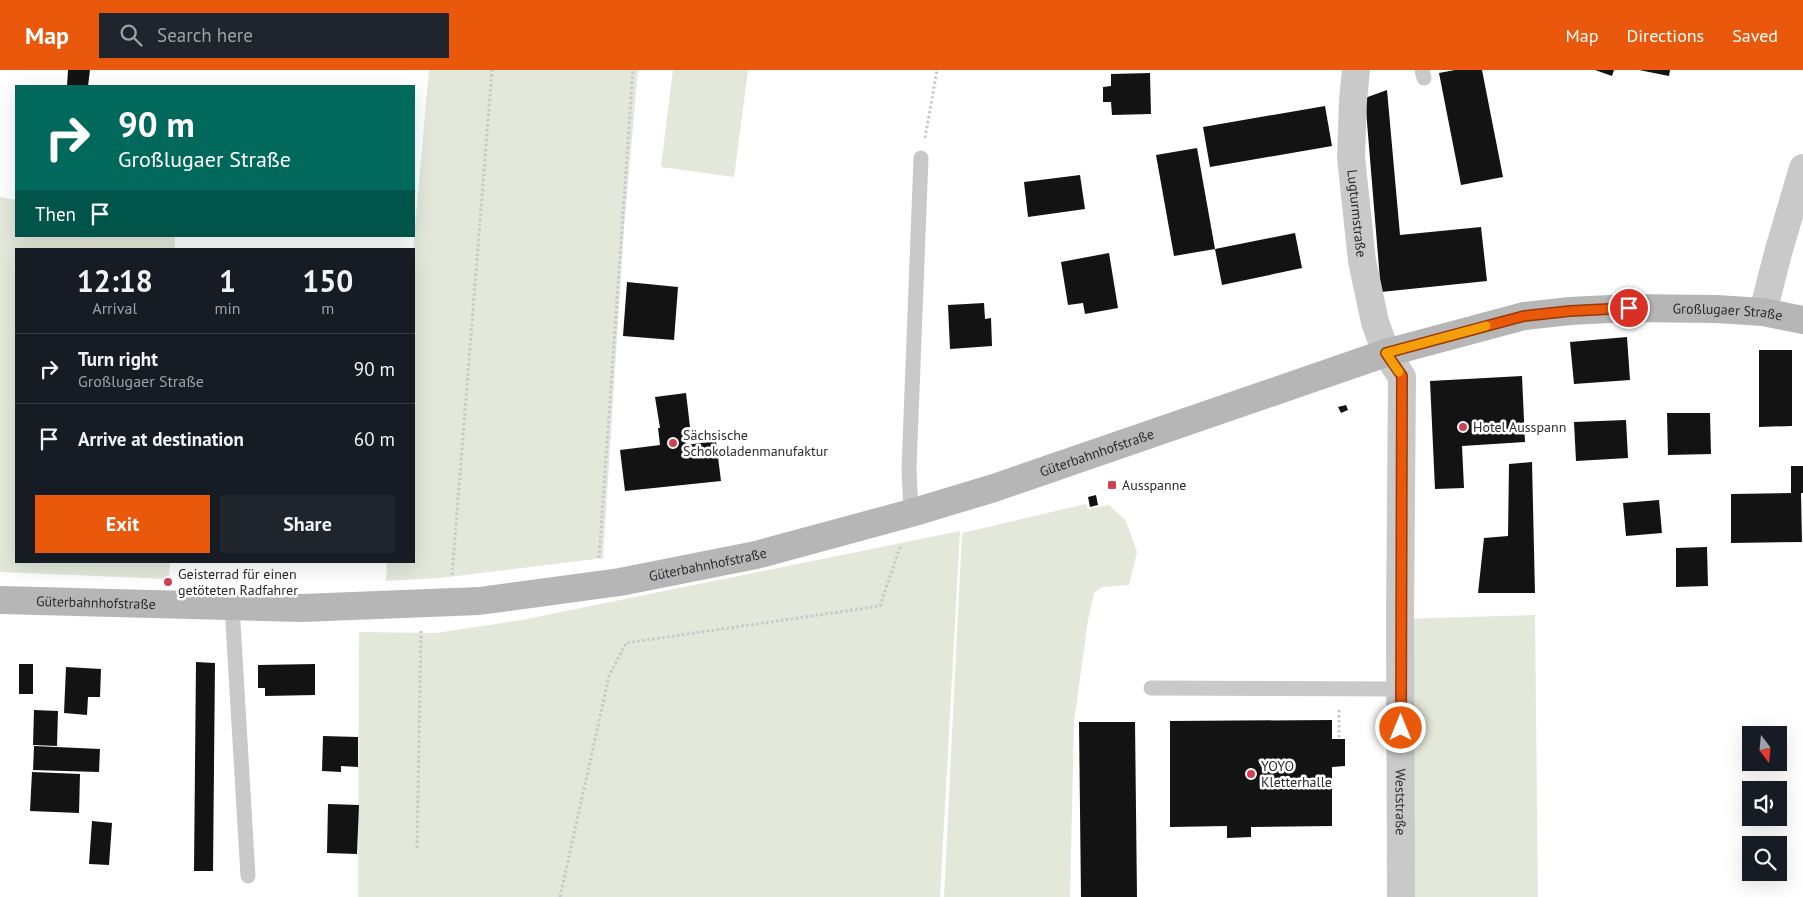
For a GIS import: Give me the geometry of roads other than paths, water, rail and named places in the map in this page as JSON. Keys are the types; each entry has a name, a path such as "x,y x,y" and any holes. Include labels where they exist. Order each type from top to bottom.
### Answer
{"main road":[{"name":"Großlugaer Straße","path":"1386,353 1524,316 1570,311 1629,308 1716,309 1763,312 1803,320"},
{"name":"Güterbahnhofstraße","path":"0,600 302,608 479,600 597,585 756,555 911,513 994,488 1386,353"}],"street":[{"name":"Lugturmstraße","path":"1356,70 1351,157 1354,186 1362,261 1375,322 1386,353"},
{"path":"1763,312 1803,168"},
{"name":"Weststraße","path":"1386,353 1402,376 1401,897"}],"lane":[{"path":"911,513 909,469 921,158"},
{"path":"232,606 248,876"},
{"path":"1151,688 1400,689"}],"place":[{"name":"Hotel Ausspann","path":"1463,427"},
{"name":"Sächsische Schokoladenmanufaktur","path":"673,443"},
{"name":"Ausspanne","path":"1112,485"},
{"name":"Geisterrad für einen getöteten Radfahrer","path":"168,582"},
{"name":"YOYO Kletterhalle","path":"1251,774"}]}
